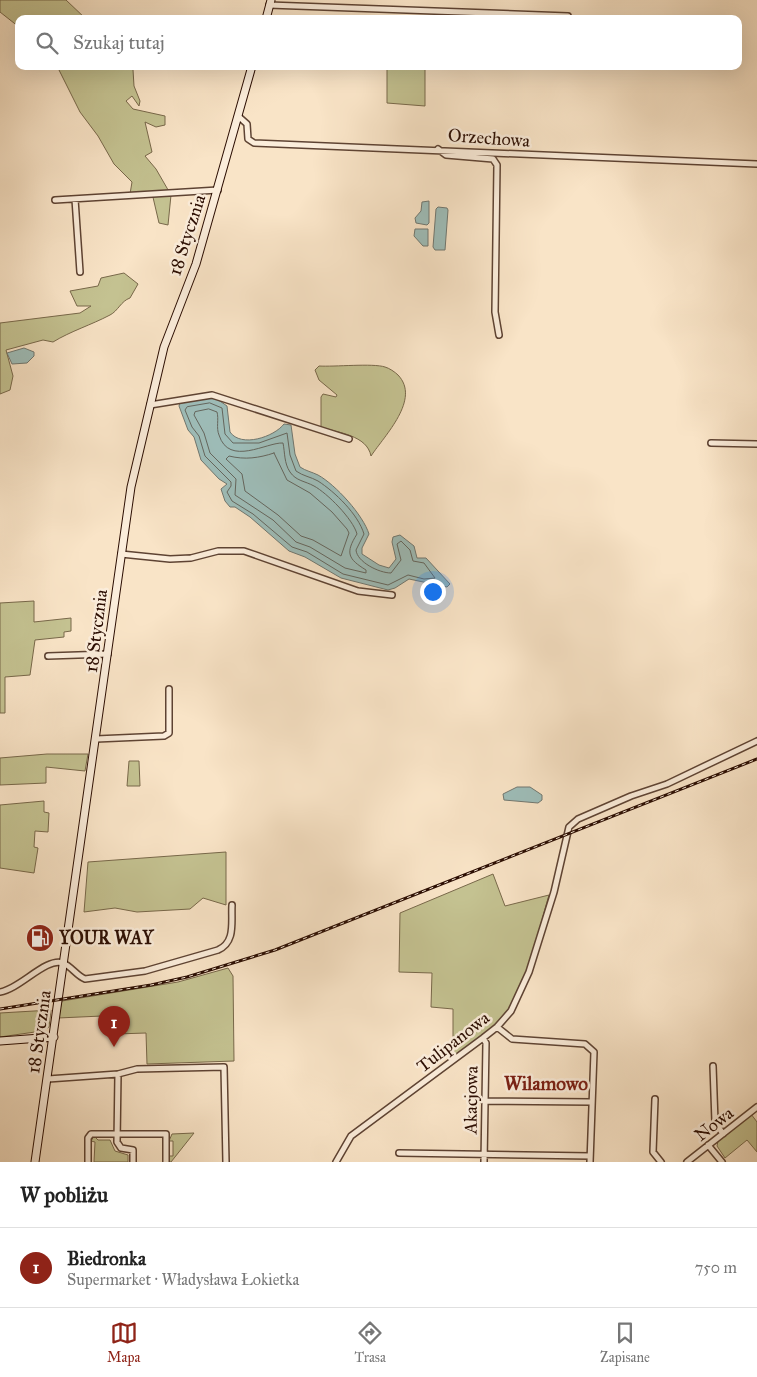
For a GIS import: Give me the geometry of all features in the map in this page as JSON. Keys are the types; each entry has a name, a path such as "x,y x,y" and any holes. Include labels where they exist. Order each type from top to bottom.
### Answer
{"street":[{"path":"270,3 545,15"},
{"name":"18 Stycznia","path":"35,1162 131,487 164,347 196,264 251,70"},
{"name":"Orzechowa","path":"238,116 247,124 248,139 254,143 438,149 468,153 757,164"},
{"path":"438,149 446,155 493,160 497,165 496,312 499,335"},
{"path":"55,200 218,190"},
{"path":"75,199 80,272"},
{"path":"150,405 212,395 349,439"},
{"path":"711,443 757,444"},
{"path":"121,554 170,559 191,558 218,551 244,551 358,591 392,595"},
{"path":"48,656 108,654"},
{"path":"96,739 164,736 169,733 169,689"},
{"name":"Tulipanowa","path":"336,1162 351,1136 497,1027 514,1006 529,972 554,892 569,827 578,819 631,796 667,784 757,741"},
{"path":"0,992 16,987 48,964 64,963 86,979 145,971 218,950 225,947 231,938 232,906"},
{"path":"497,1027 512,1039 585,1044 594,1052 590,1162"},
{"path":"0,1041 54,1037"},
{"name":"Akacjowa","path":"483,1038 486,1043 484,1162"},
{"path":"48,1079 118,1074 138,1069 224,1066 226,1162"},
{"path":"713,1066 715,1122 723,1134"},
{"path":"118,1074 116,1134 119,1146 133,1150 133,1162"},
{"path":"655,1099 653,1152 661,1162"},
{"path":"484,1101 591,1102"},
{"name":"Nowa","path":"687,1162 757,1107"},
{"path":"88,1162 88,1138 91,1134 166,1134 166,1162"},
{"path":"708,1145 722,1162"},
{"path":"399,1153 590,1156"}],"shaded area":[{"path":"0,0 66,0 82,15 15,15 15,24 0,12"},
{"path":"59,70 133,70 134,86 140,101 139,106 132,96 126,101 133,109 165,116 165,125 156,127 145,122 152,152 145,156 156,169 171,195 168,225 159,223 152,193 130,194 132,182 114,164 98,136 80,112"},
{"path":"387,70 425,70 425,106 387,103"},
{"path":"124,273 138,284 130,298 124,301 113,313 53,342 43,340 6,350 13,376 10,390 0,394 0,323 80,313 91,306 77,306 70,291 98,286 101,278"},
{"path":"372,365 385,367 397,374 404,385 403,406 398,417 371,456 364,443 358,439 321,427 321,397 323,394 336,397 337,395 319,380 315,370 319,366"},
{"path":"34,601 34,622 71,618 71,631 64,632 64,637 35,640 30,675 5,677 5,713 0,713 0,603"},
{"path":"47,754 88,754 85,771 46,767 46,783 0,785 0,758"},
{"path":"129,761 139,761 140,786 127,786"},
{"path":"44,801 44,812 49,813 48,832 35,831 34,847 38,848 34,873 0,868 0,805"},
{"path":"226,852 226,905 203,898 190,909 137,912 115,908 84,912 88,862"},
{"path":"493,874 505,906 549,895 529,966 514,1001 505,1016 490,1032 453,1056 453,1009 431,1007 432,973 399,972 400,913"},
{"path":"228,968 233,976 234,1061 147,1064 146,1033 116,1034 102,1016 58,1018 62,1001 178,982"},
{"path":"51,1010 49,1027 42,1031 0,1037 0,1013"},
{"path":"751,1114 757,1122 757,1152 747,1140 725,1158 717,1146 718,1141"},
{"path":"194,1133 171,1162 169,1162 169,1156 173,1156 173,1141 169,1141 172,1134"},
{"path":"94,1136 98,1140 110,1140 115,1151 128,1155 128,1162 94,1162 95,1142 91,1141"}],"water":[{"path":"429,201 429,223 427,225 416,223 415,218 421,211 422,202"},
{"path":"438,207 447,208 448,210 445,250 435,250 433,247 436,209"},
{"path":"415,229 428,229 428,246 423,246 414,236"},
{"path":"24,348 34,352 34,356 27,363 12,364 7,353"},
{"path":"202,398 217,399 227,406 230,432 235,437 249,440 257,439 273,433 284,424 291,425 295,454 300,467 318,475 333,486 348,501 366,526 369,534 362,548 362,554 379,565 389,568 396,559 392,542 393,537 400,535 414,546 417,558 426,558 450,584 447,587 409,579 388,590 341,578 305,557 289,551 250,517 235,507 230,507 225,501 221,489 227,484 219,479 201,460 194,437 188,430 179,406 180,402"},
{"path":"517,787 530,787 542,795 542,800 538,803 504,800 503,794"}],"railway":[{"path":"0,1009 151,985 187,977 275,950 757,759"}],"place":[{"name":"YOUR WAY","path":"40,938"},
{"name":"Biedronka","path":"114,1047"}],"district":[{"name":"Wilamowo","path":"546,1083"}]}
